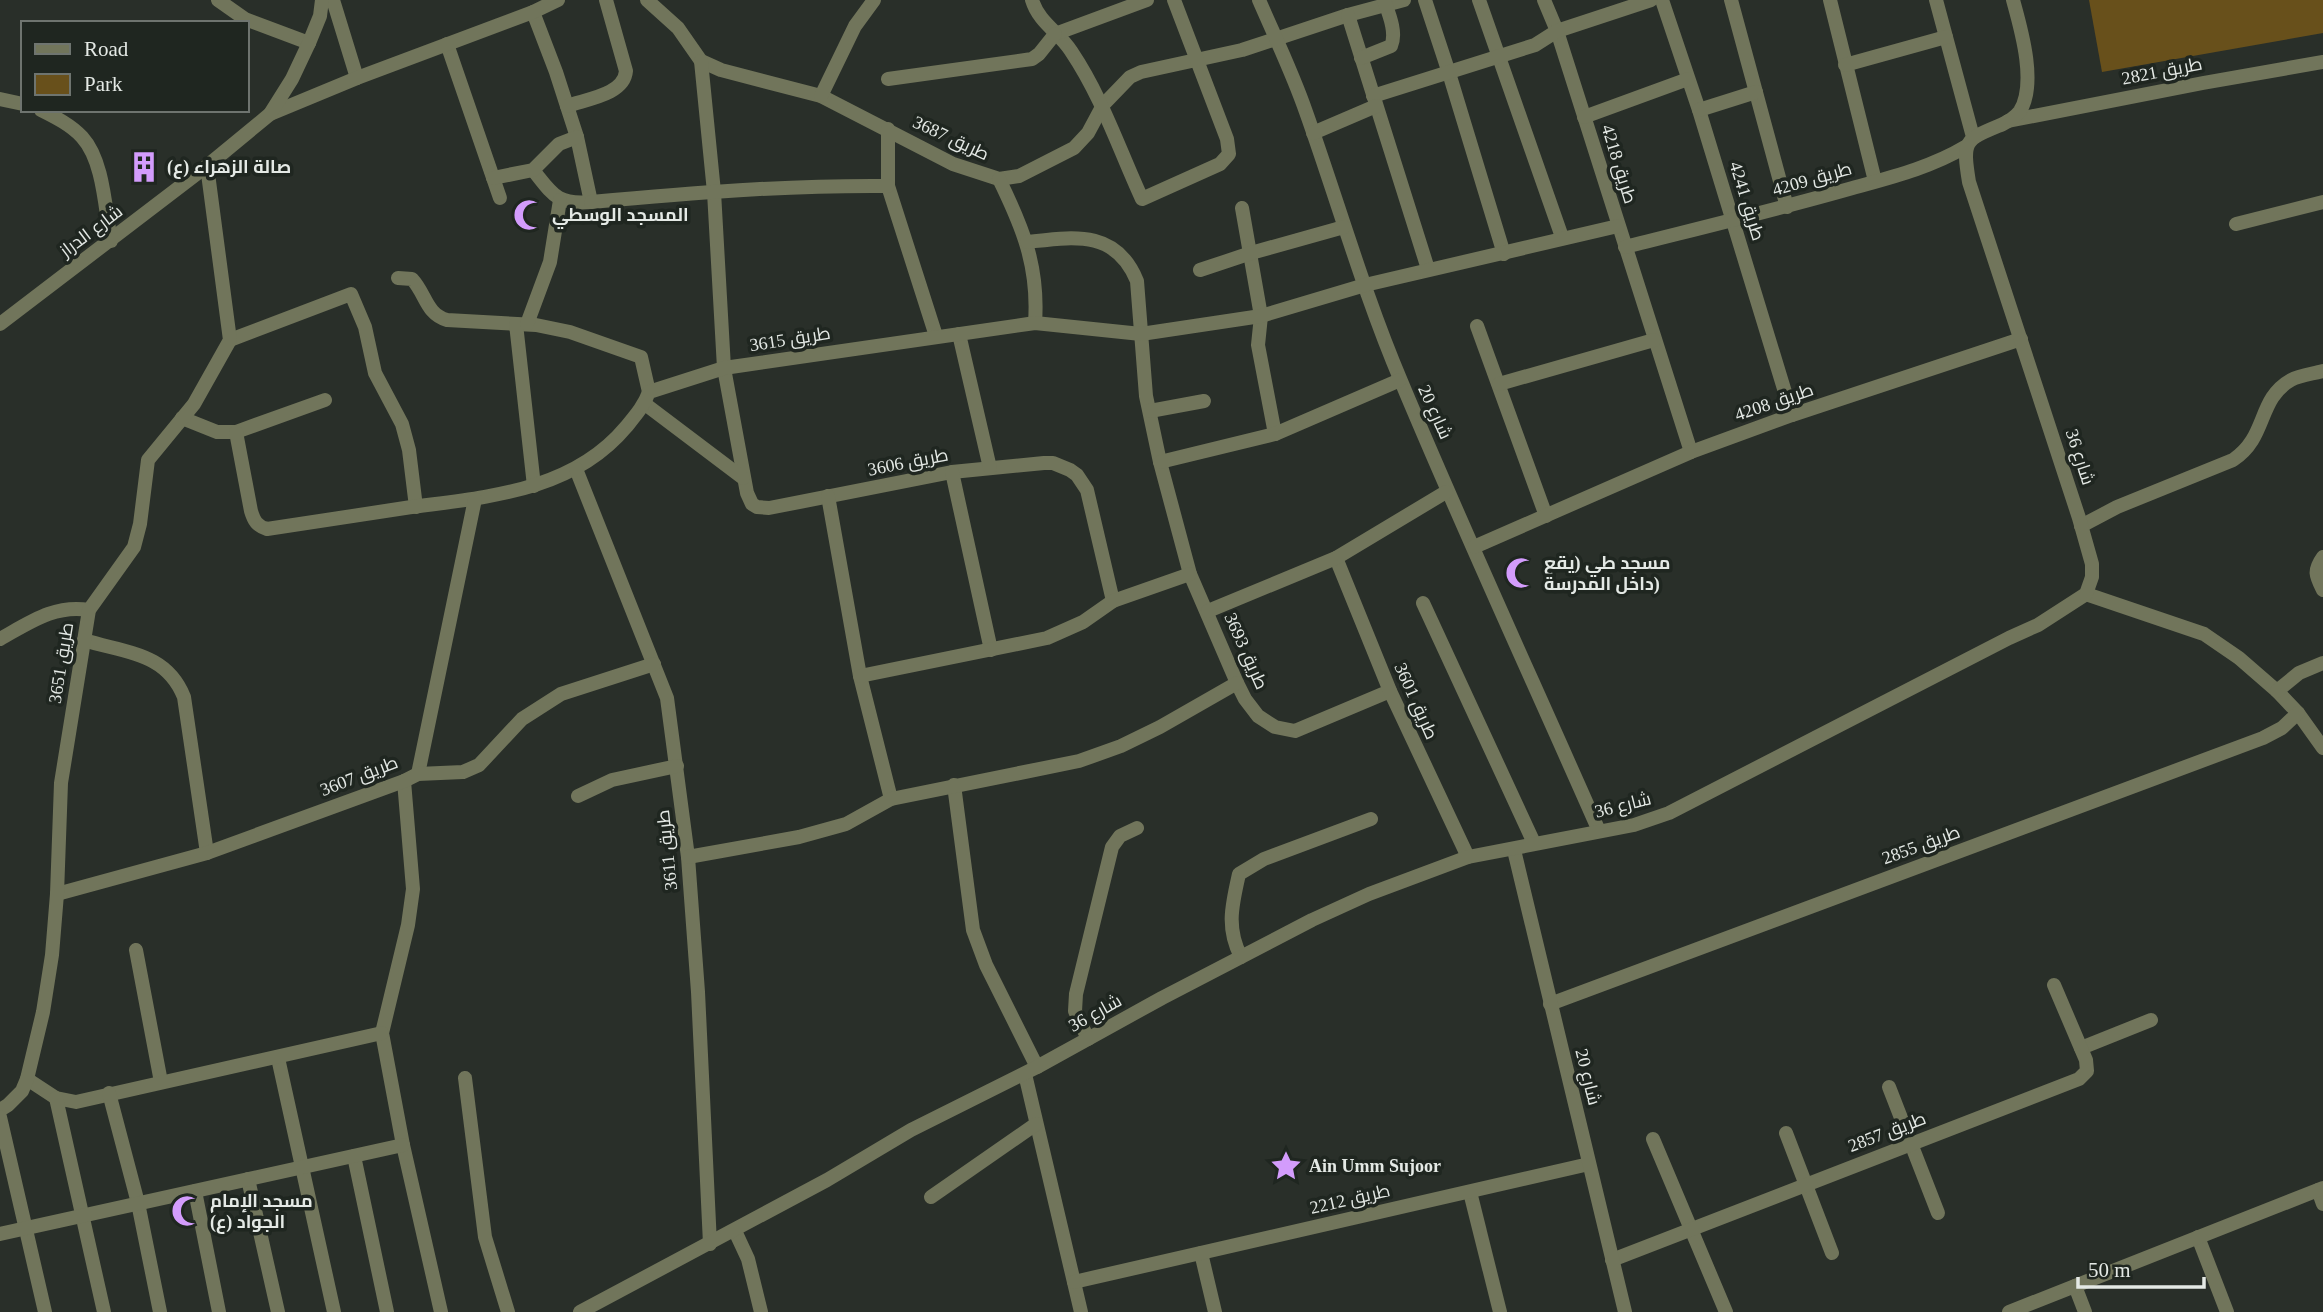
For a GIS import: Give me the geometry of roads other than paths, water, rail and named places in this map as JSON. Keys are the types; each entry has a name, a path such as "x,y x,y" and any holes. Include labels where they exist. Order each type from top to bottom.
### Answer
{"street":[{"path":"218,0 245,19 309,43"},
{"name":"شارع الدراز","path":"0,324 111,241 270,114 292,79 309,43 320,16 322,0"},
{"path":"332,0 357,78"},
{"path":"270,114 558,0"},
{"path":"568,106 614,90 624,80 626,71 606,0"},
{"path":"647,0 678,28 701,61"},
{"path":"821,96 855,26 874,0"},
{"path":"1032,0 1045,25 1072,51 1102,105 1142,199 1220,164 1229,154 1227,139 1174,0"},
{"path":"888,79 1032,59 1055,34 1147,0"},
{"name":"شارع 20","path":"1259,0 1313,133 1343,227 1400,380 1431,449 1446,492 1474,547 1599,831"},
{"name":"طريق 3687","path":"701,61 721,70 821,96 953,164 999,179 1019,176 1074,148 1088,133 1102,105 1130,77 1141,72 1198,61 1385,3 1404,0"},
{"path":"1425,0 1504,254"},
{"path":"1479,0 1562,237"},
{"name":"طريق 4218","path":"1544,0 1557,32 1691,452"},
{"path":"1313,133 1375,101 1535,45 1557,32 1651,0"},
{"name":"طريق 4241","path":"1662,0 1699,110 1793,415"},
{"path":"1731,0 1787,207"},
{"path":"1830,0 1875,181"},
{"name":"شارع 36","path":"580,1312 735,1231 911,1130 1031,1071 1312,920 1369,894 1468,857 1634,825 1669,813 2038,625 2086,594 2092,577 2092,564 1969,182 1965,159 1969,142 1936,0"},
{"path":"1969,142 2008,121 2020,110 2028,84 2021,32 2012,0"},
{"path":"1361,58 1394,43 1385,3"},
{"path":"533,12 568,106 591,202"},
{"path":"1348,15 1428,270"},
{"path":"1845,65 1946,37"},
{"path":"447,44 500,198"},
{"name":"طريق 3606","path":"701,61 714,192 724,368 749,499 757,507 763,508 953,472 1053,463 1077,475 1087,490 1114,601"},
{"name":"طريق 2821","path":"2008,121 2323,62"},
{"path":"1584,117 1688,79"},
{"path":"1699,110 1756,92"},
{"path":"0,99 21,104"},
{"path":"45,112 81,135 92,151 97,164 111,241"},
{"path":"888,129 888,186 936,336"},
{"path":"493,178 533,170 559,144 577,137"},
{"name":"طريق 4209","path":"1625,247 1787,207 1875,181 1943,159 1969,142"},
{"path":"207,166 230,340 351,294 365,327 375,373 402,424 409,450 416,507"},
{"path":"533,170 560,200 572,204 714,192 820,186 888,186"},
{"path":"999,179 1027,242 1035,281 1035,323"},
{"path":"534,486 521,324 550,262 560,200"},
{"path":"2236,224 2323,202"},
{"path":"1242,208 1261,316 1258,345 1275,434"},
{"path":"1365,285 1618,226"},
{"path":"1200,270 1343,227"},
{"name":"طريق 3693","path":"1027,242 1068,238 1092,240 1115,249 1130,265 1137,281 1146,396 1160,462 1190,573 1237,683 1258,716 1275,727 1295,731 1390,691"},
{"path":"398,278 412,279 427,306 438,317 447,320 521,324 570,332 641,357 647,398 743,478"},
{"name":"طريق 3615","path":"647,398 724,368 1035,323 1141,334 1261,316 1365,285"},
{"path":"1477,327 1546,516"},
{"path":"959,334 990,468"},
{"name":"طريق 4208","path":"1474,547 1691,452 2021,339"},
{"name":"طريق 3651","path":"0,1110 22,1091 27,1079 44,1000 52,955 57,894 61,783 89,611 134,547 141,524 148,460 194,404 230,340"},
{"path":"1499,384 1654,340"},
{"path":"2081,526 2118,507 2233,460 2254,440 2269,403 2283,386 2301,376 2323,371"},
{"path":"1160,462 1275,434 1400,380"},
{"path":"236,432 251,511 254,520 267,529 475,499 534,486 576,469 617,438 647,398"},
{"path":"182,418 216,432 236,432 325,400"},
{"path":"1150,411 1204,401"},
{"name":"طريق 3611","path":"576,469 667,698 688,857 698,992 710,1244"},
{"path":"953,472 991,650"},
{"path":"1208,611 1336,558 1446,492"},
{"path":"828,496 860,676 891,799"},
{"path":"418,774 475,499"},
{"path":"2323,557 2316,566 2316,577 2323,590"},
{"name":"طريق 3601","path":"1336,558 1390,691 1468,857"},
{"path":"860,676 1035,641 1083,622 1114,601 1190,573"},
{"path":"2086,594 2204,634 2239,658 2277,691 2298,713 2323,748"},
{"path":"1423,603 1534,843"},
{"path":"0,639 52,611 64,608 89,611"},
{"path":"84,640 157,663 171,673 179,684 184,697 207,853"},
{"path":"2277,691 2299,673 2323,663"},
{"name":"طريق 3607","path":"57,894 207,853 418,774 463,772 479,765 522,719 561,694 654,664"},
{"path":"688,857 799,837 846,824 891,799 1079,761 1160,727 1237,683"},
{"name":"طريق 2855","path":"1550,1004 2263,738 2298,713"},
{"path":"578,796 612,780 677,766"},
{"path":"404,781 413,889 408,925 382,1033 403,1145 440,1312"},
{"path":"954,785 972,930 1031,1071 1036,1124 1081,1312"},
{"path":"1241,957 1232,941 1231,919 1233,898 1240,874 1264,859 1371,819"},
{"path":"1088,1039 1075,1012 1076,995 1112,847 1120,836 1137,828"},
{"name":"شارع 20","path":"1514,850 1625,1312"},
{"path":"136,950 161,1082"},
{"name":"طريق 2857","path":"1612,1260 2080,1079 2087,1071 2086,1060 2054,985"},
{"path":"2081,1048 2151,1020"},
{"path":"27,1079 56,1098 76,1102 382,1033"},
{"path":"278,1058 334,1312"},
{"path":"465,1077 485,1237 508,1312"},
{"path":"1889,1087 1938,1213"},
{"path":"109,1093 138,1203 160,1312"},
{"path":"56,1098 104,1312"},
{"path":"0,1118 45,1312"},
{"path":"931,1197 1036,1124"},
{"path":"1786,1133 1832,1252"},
{"path":"1653,1139 1726,1312"},
{"path":"0,1234 403,1145"},
{"path":"354,1156 387,1312"},
{"name":"طريق 2212","path":"1074,1282 1589,1164"},
{"path":"248,1179 278,1312"},
{"path":"195,1191 219,1312"},
{"path":"1470,1192 1500,1312"},
{"path":"2009,1312 2198,1237 2321,1194"},
{"path":"735,1231 748,1259 761,1312"},
{"path":"2198,1237 2227,1312"},
{"path":"1200,1253 1215,1312"},
{"path":"2075,1286 2085,1312"}],"place":[{"name":"(ع) صالة الزهراء","path":"144,167"},
{"name":"المسجد الوسطي","path":"529,215"},
{"name":"مسجد طي (يقع داخل المدرسة)","path":"1521,573"},
{"name":"Ain Umm Sujoor","path":"1286,1166"},
{"name":"مسجد الإمام الجواد (ع)","path":"187,1211"}]}
